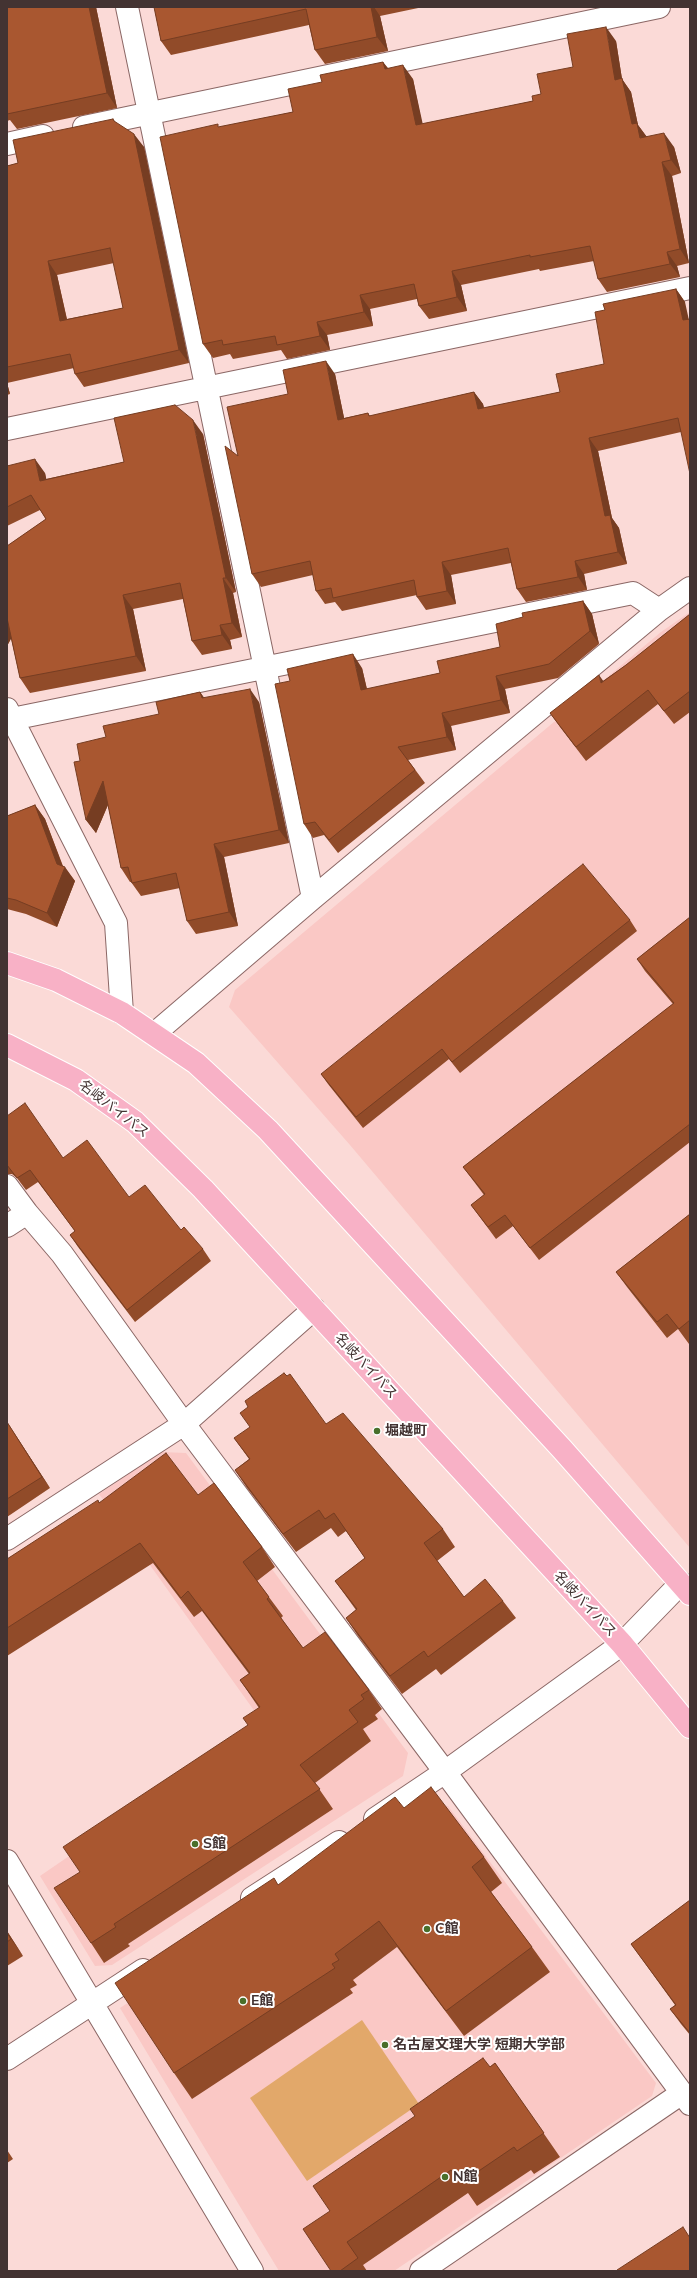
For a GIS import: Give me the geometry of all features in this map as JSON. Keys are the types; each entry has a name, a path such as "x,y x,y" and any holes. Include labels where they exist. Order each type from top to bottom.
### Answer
{"highway":[{"path":"7,963 56,980 122,1013 196,1062 268,1130 562,1449 685,1589"},
{"name":"名岐バイパス","path":"7,1045 76,1080 135,1122 203,1189 622,1644 690,1727"}],"street":[{"path":"127,7 313,898"},
{"path":"7,144 660,7"},
{"path":"7,430 690,288"},
{"path":"154,1034 313,898 659,610 690,588"},
{"path":"122,1013 116,923 9,716 265,667 633,593 659,610"},
{"path":"7,1186 27,1213 62,1254 184,1424 445,1772 686,2098 421,2271"},
{"path":"7,1226 27,1213"},
{"path":"7,1539 184,1424 314,1309"},
{"path":"232,1912 445,1772 622,1644 685,1589"},
{"path":"7,1862 252,2271"},
{"path":"7,2059 159,1960"}],"shaded area":[{"path":"690,612 690,1548 350,1145 229,1007 235,990 661,632"},
{"path":"161,1452 186,1453 408,1753 403,1776 112,1965 95,1966 40,1876 263,1723 99,1494"},
{"name":"名古屋文理大学 短期大学部","path":"426,1805 448,1806 656,2083 652,2096 394,2271 279,2271 120,2008"},
{"path":"362,2020 419,2104 307,2181 250,2098"}],"building":[{"path":"7,7 89,7 107,93 7,114"},
{"path":"154,7 371,7 377,37 315,50 306,9 161,41"},
{"path":"606,27 615,80 622,78 632,124 637,123 640,138 664,133 671,160 662,162 680,249 667,252 670,264 598,279 590,246 530,257 530,255 452,271 457,297 419,306 414,284 360,295 364,312 317,322 320,336 277,345 275,336 223,345 222,340 203,344 160,137 218,124 218,127 293,112 288,89 322,82 320,75 383,62 385,69 403,65 416,125 533,101 532,96 541,94 537,74 573,67 567,34"},
{"path":"113,119 134,134 179,350 75,374 70,354 7,367 7,166 18,163 13,140","holes":["110,248 123,308 60,321 48,261"]},
{"path":"676,289 683,320 690,319 690,474 678,418 589,438 605,516 610,515 618,552 575,561 578,577 517,589 508,548 442,562 447,591 417,597 414,580 333,598 331,588 316,591 310,561 252,574 225,446 238,456 227,407 288,394 283,370 326,361 338,420 368,413 369,416 474,392 478,409 560,392 556,374 604,364 595,312 605,310 603,304"},
{"path":"175,405 193,420 226,578 223,578 232,623 220,625 222,635 192,641 180,583 123,595 136,656 20,678 7,618 7,546 46,519 31,495 7,507 7,466 35,459 40,481 124,462 114,418"},
{"path":"583,601 590,631 549,664 496,676 501,700 442,713 447,737 398,747 415,770 329,840 315,822 304,824 275,684 290,681 287,669 353,654 361,690 440,673 437,661 500,647 496,624 523,617 522,613"},
{"path":"690,614 690,691 664,711 648,690 576,747 550,713 599,675 601,683"},
{"path":"250,689 279,830 214,844 229,912 187,921 176,873 132,883 128,867 121,868 103,781 86,820 74,762 80,761 77,744 106,737 103,726 159,714 156,702 200,692 202,698"},
{"path":"35,805 57,864 65,867 47,913 16,900 7,898 7,816"},
{"path":"583,864 630,920 452,1062 442,1049 356,1117 321,1074"},
{"path":"690,917 690,1124 530,1248 505,1215 488,1227 471,1205 485,1194 463,1167 674,1003 637,959"},
{"path":"25,1103 63,1158 87,1140 129,1197 145,1185 181,1230 184,1227 203,1249 127,1310 70,1235 75,1231 30,1170 17,1178 7,1165 7,1116"},
{"path":"690,1214 690,1320 679,1329 667,1314 657,1322 616,1272"},
{"path":"284,1373 287,1376 290,1374 326,1424 343,1413 443,1529 424,1543 464,1597 485,1579 503,1601 428,1657 424,1651 390,1676 346,1618 357,1609 335,1581 365,1558 334,1513 325,1519 319,1510 283,1534 235,1470 250,1459 234,1438 250,1427 240,1413 248,1407 245,1401"},
{"path":"7,1422 42,1477 7,1499"},
{"path":"166,1453 198,1495 214,1483 262,1547 243,1562 269,1597 267,1599 303,1648 325,1632 369,1690 361,1695 364,1699 349,1710 358,1722 300,1765 320,1789 114,1924 116,1927 91,1943 54,1888 80,1872 63,1847 248,1725 243,1718 260,1707 240,1680 250,1673 188,1591 181,1598 140,1543 7,1628 7,1559 98,1500 99,1503"},
{"path":"431,1787 484,1857 472,1867 532,1947 446,2011 379,1921 335,1954 339,1960 332,1964 335,1968 174,2073 115,1983 274,1878 278,1885 395,1797 404,1808"},
{"path":"690,1900 690,2033 670,2009 676,2005 631,1944"},
{"path":"7,1933 11,1939 7,1942"},
{"path":"483,2058 490,2067 495,2063 544,2133 517,2151 514,2147 461,2183 451,2170 347,2242 358,2258 340,2271 331,2271 303,2229 330,2211 313,2186 415,2116 410,2109"},
{"path":"683,2227 690,2238 690,2271 617,2270"}],"place":[{"name":"堀越町","path":"377,1431"},
{"name":"S館","path":"195,1844"},
{"name":"C館","path":"427,1929"},
{"name":"E館","path":"243,2001"},
{"name":"名古屋文理大学 短期大学部","path":"385,2045"},
{"name":"N館","path":"445,2177"}]}
